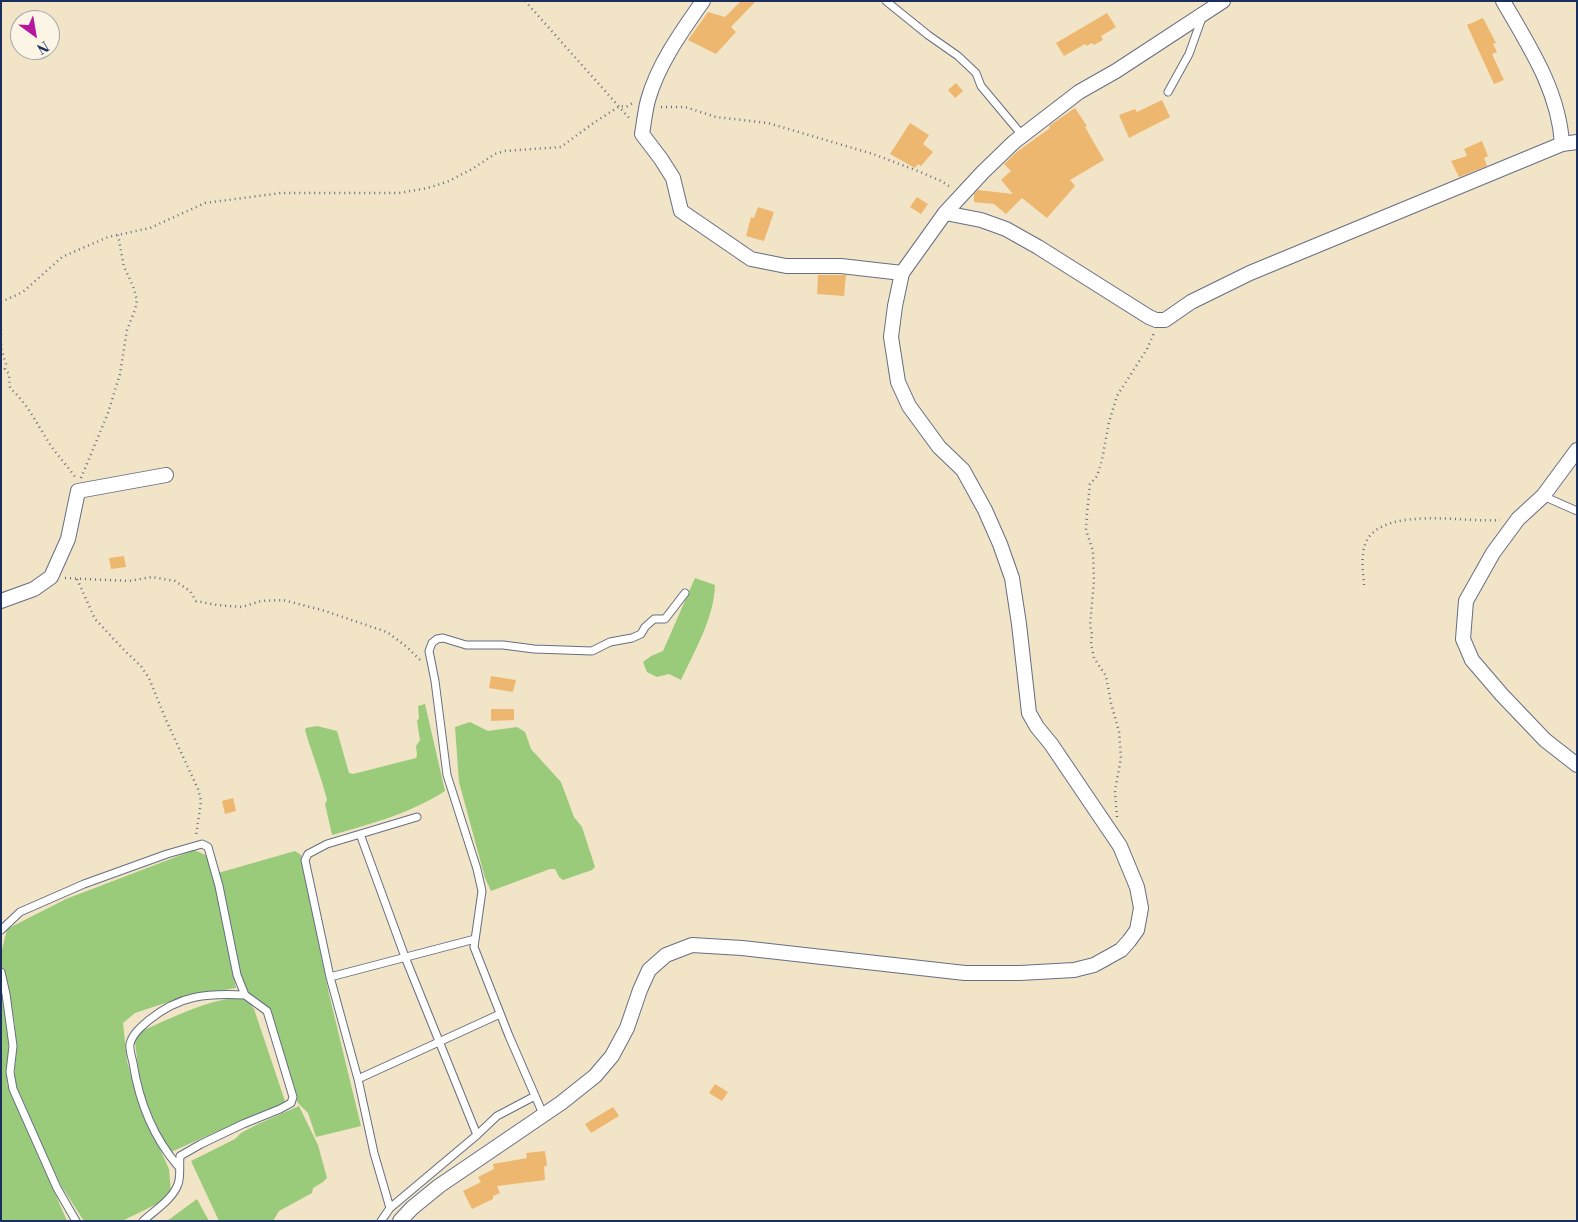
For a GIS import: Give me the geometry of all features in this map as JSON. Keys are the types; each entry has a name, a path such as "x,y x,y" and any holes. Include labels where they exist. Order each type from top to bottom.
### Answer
{"street":[{"path":"703,1 668,55 647,103 642,134 662,159 673,178 681,211 751,259 786,266 841,266 902,273"},
{"path":"400,1221 412,1208 439,1186 594,1076 612,1056 628,1028 648,970 666,955 692,945 750,949 964,973 1020,973 1074,970 1094,965 1121,950 1133,936 1137,930 1141,908 1137,887 1120,846 1051,744 1037,728 1029,713 1022,642 1012,578 1000,544 985,510 963,470 939,447 909,406 898,382 891,337 902,273 945,213 983,172 1022,135 1079,92 1116,71 1200,7 1223,1"},
{"path":"1503,1 1537,58 1561,130 1562,144"},
{"path":"945,213 981,220 1006,229 1149,317 1160,321 1165,320 1192,302 1250,273 1562,144 1577,142"},
{"path":"1577,450 1543,496 1518,519 1493,553 1466,601 1463,639 1472,660 1502,695 1545,740 1577,765"},
{"path":"1,601 34,589 51,577 68,539 78,491 166,475"}],"lane":[{"path":"886,1 976,73 981,86 1022,135"},
{"path":"1168,92 1189,54 1200,7"},
{"path":"1543,496 1577,511"},
{"path":"543,1114 500,1014 474,947 482,891 477,869 447,775 429,651 432,643 437,639 443,638 466,645 503,644 534,649 592,651 610,642 632,638 641,634 654,619 665,619 685,593"},
{"path":"390,1208 374,1153 358,1079 330,977 305,860 308,854 327,844 417,817"},
{"path":"360,834 405,957 477,1135"},
{"path":"1,930 20,912 84,884 167,854 202,844 208,847 219,886 236,975 246,995 267,1011 293,1097 291,1103 280,1109 243,1124 180,1156 178,1166 179,1182 173,1194 143,1221"},
{"path":"330,977 476,939"},
{"path":"1,972 13,1046 10,1072 12,1089 57,1188 76,1221"},
{"path":"178,1166 164,1150 145,1110 136,1083 130,1044 139,1028 161,1010 177,1002 218,994 246,995"},
{"path":"358,1079 500,1014"},
{"path":"380,1221 390,1208 497,1116 535,1096"}],"path":[{"path":"525,1 620,106 642,134"},
{"path":"1,302 23,292 62,257 108,237 150,228 205,203 281,193 399,193 428,188 448,181 472,169 495,154 504,151 561,147 620,106 626,107 639,101 685,107 716,118 768,124 873,154 941,181 961,196"},
{"path":"1,329 5,369 9,374 10,388 20,397 52,447 79,482 108,413 120,374 127,330 137,300 124,267 118,235"},
{"path":"1115,839 1118,826 1115,791 1121,758 1119,732 1106,676 1094,658 1091,644 1090,624 1094,581 1093,551 1086,530 1086,513 1090,484 1097,476 1109,422 1118,396 1147,349 1160,321"},
{"path":"1364,585 1363,554 1367,539 1376,530 1388,523 1414,519 1487,521 1518,519"},
{"path":"51,577 129,581 152,577 175,582 190,591 196,601 217,605 242,607 261,602 282,600 322,610 387,632 433,670"},
{"path":"77,579 95,619 141,666 149,678 198,789 201,801 196,840 202,844"}],"green space":[{"path":"695,578 715,585 714,597 707,622 681,680 669,674 657,677 647,672 643,662 663,651"},
{"path":"425,704 445,791 405,812 332,835 325,804 327,800 305,730 306,728 317,726 337,731 349,773 353,774 416,758 416,746 420,740 417,721 419,718 418,706"},
{"path":"470,722 488,731 517,727 525,732 531,749 561,782 574,817 582,827 595,867 592,870 563,880 555,869 550,869 491,891 485,878 459,782 455,727"},
{"path":"194,850 208,856 212,869 236,988 189,996 156,1006 135,1013 123,1023 127,1061 138,1101 169,1169 171,1193 159,1203 122,1221 84,1221 60,1184 17,1094 15,1082 15,1025 1,961 7,929 66,899"},
{"path":"295,851 301,855 329,994 361,1126 316,1137 308,1113 298,1103 290,1084 269,1010 246,992 218,876 218,873"},
{"path":"1,982 9,1034 7,1083 67,1221 1,1221"},
{"path":"245,997 254,1009 285,1101 282,1104 171,1152 168,1150 146,1103 139,1075 136,1036 142,1031 189,1010"},
{"path":"299,1106 318,1145 327,1178 313,1188 312,1193 279,1211 273,1221 219,1221 191,1161 235,1139 241,1133 258,1124"},
{"path":"197,1199 209,1221 167,1221"}],"building":[{"path":"741,1 756,1 731,27 736,32 716,54 688,40 708,12 725,17"},
{"path":"1107,13 1116,27 1101,36 1103,40 1094,45 1092,43 1087,46 1085,44 1064,56 1056,43"},
{"path":"1483,18 1496,43 1493,44 1497,52 1492,54 1504,80 1494,84 1467,25"},
{"path":"956,83 963,91 955,98 948,90"},
{"path":"1162,100 1170,117 1129,138 1119,115 1135,109 1137,112"},
{"path":"1075,108 1087,126 1085,127 1104,160 1070,180 1075,186 1047,218 1022,198 1006,214 994,204 974,202 974,194 978,190 1013,194 1001,180 1011,171 1004,164 1018,151 1050,128 1049,126"},
{"path":"910,123 929,135 923,144 933,152 921,166 918,164 915,168 890,154"},
{"path":"1482,141 1488,156 1484,158 1487,166 1459,177 1451,161 1467,156 1464,149"},
{"path":"917,197 928,204 921,214 910,207"},
{"path":"758,207 774,212 764,241 746,236 751,217 754,218"},
{"path":"818,275 846,275 844,296 817,294"},
{"path":"124,556 126,567 111,569 109,558"},
{"path":"491,676 516,680 513,692 489,688"},
{"path":"491,709 514,709 514,720 491,721"},
{"path":"233,798 236,811 225,814 222,801"},
{"path":"715,1084 728,1092 722,1101 709,1093"},
{"path":"613,1107 619,1116 591,1133 585,1124"},
{"path":"545,1151 547,1166 544,1166 545,1180 497,1186 500,1193 493,1196 493,1199 472,1209 463,1191 481,1182 478,1177 494,1169 493,1164 527,1158 526,1153"}]}
